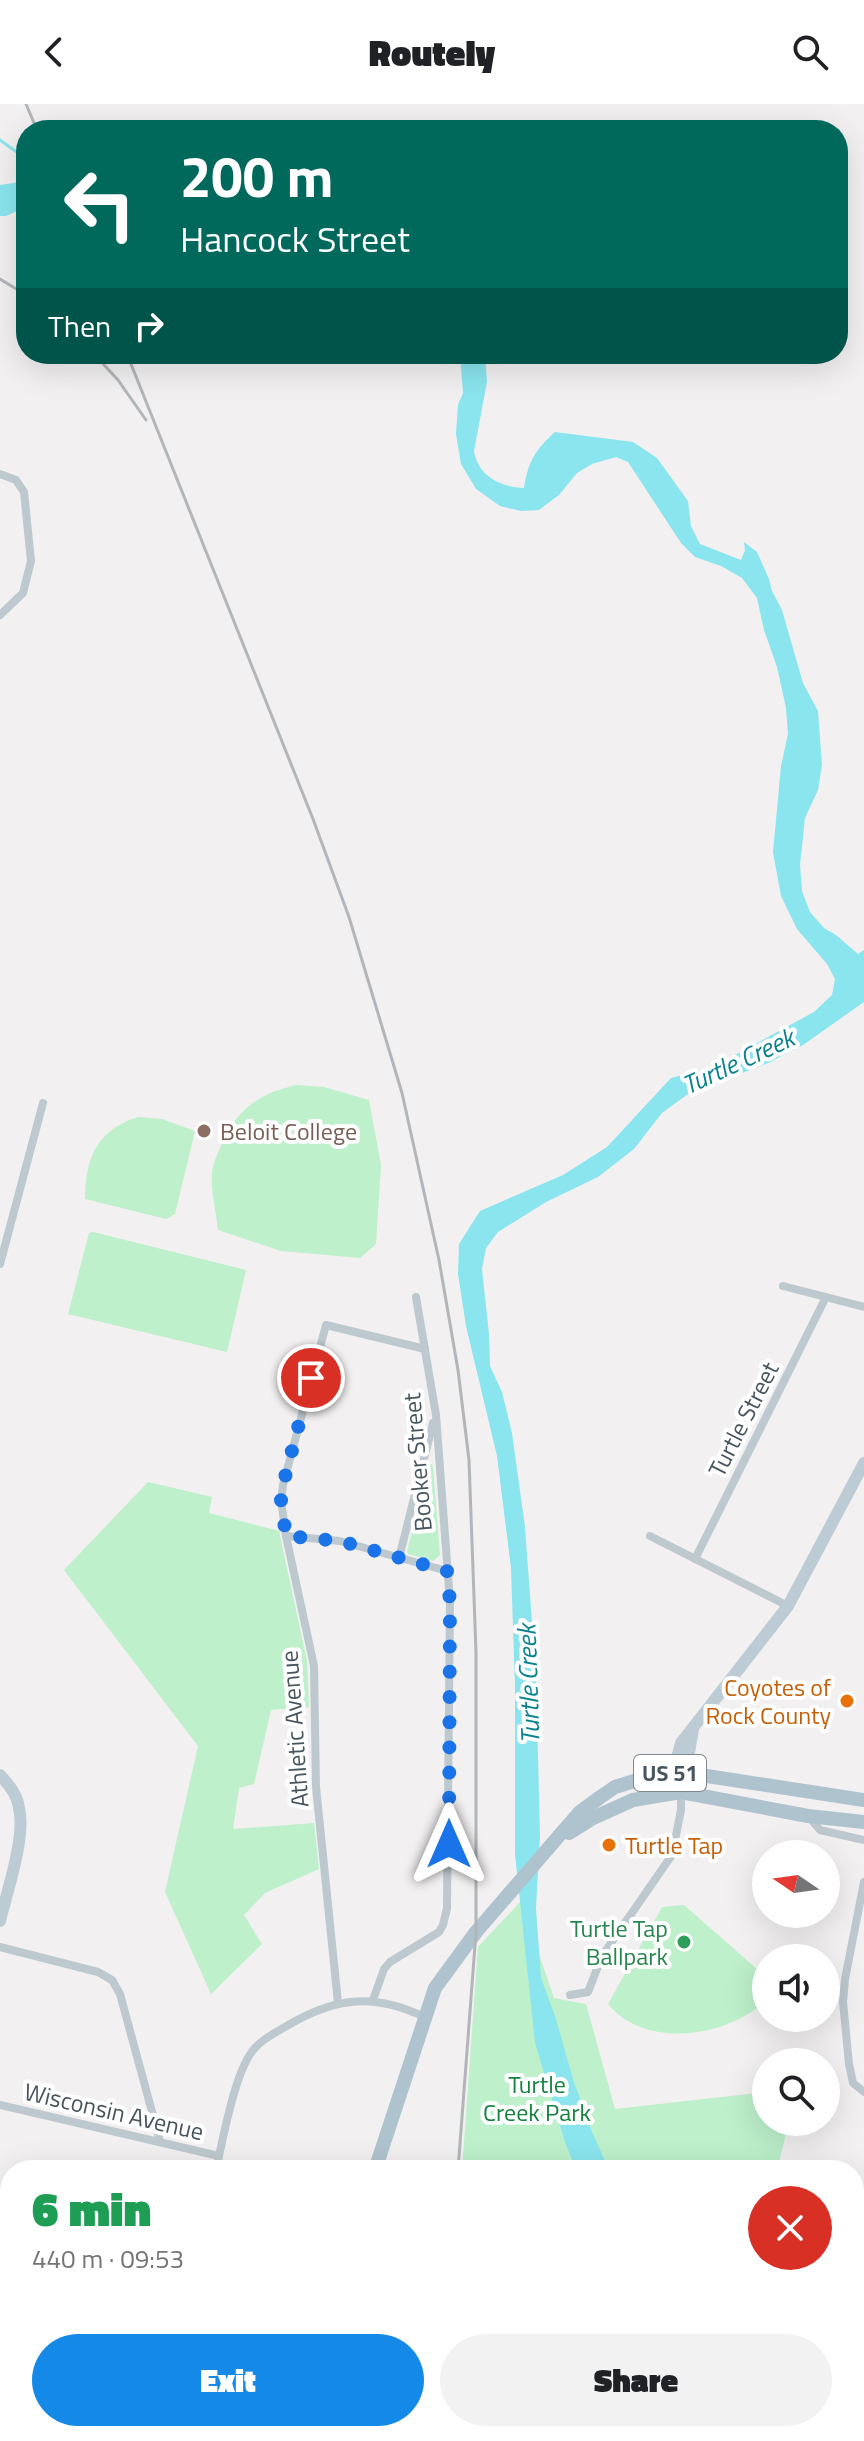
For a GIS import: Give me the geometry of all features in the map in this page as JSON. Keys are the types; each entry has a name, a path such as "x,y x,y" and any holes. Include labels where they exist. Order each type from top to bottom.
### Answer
{"main road":[{"name":"US 51","path":"378,2160 435,1988 476,1932 580,1812 615,1787 650,1776 680,1773 864,1800"},
{"name":"US 51","path":"553,1845 593,1818 633,1800 681,1792 808,1816 864,1822"}],"street":[{"path":"0,474 16,480 24,492 31,561 23,593 0,615"},
{"path":"0,1264 43,1103"},
{"path":"783,1286 864,1307"},
{"path":"416,1297 425,1349"},
{"name":"Turtle Street","path":"695,1559 826,1297"},
{"name":"Athletic Avenue","path":"338,2003 316,1787 314,1666 281,1500 326,1325 425,1349"},
{"name":"Booker Street","path":"373,2000 384,1969 390,1962 439,1932 446,1916 450,1602 436,1415 425,1349"},
{"path":"399,1558 436,1415"},
{"path":"570,1995 588,1992 602,1956 672,1855 681,1810 680,1773 695,1723 788,1606 864,1463"},
{"path":"286,1536 340,1541 447,1571"},
{"path":"650,1536 788,1606"},
{"path":"0,1775 15,1793 20,1815 17,1846 0,1921"},
{"path":"808,1816 820,1830 864,1840"},
{"path":"864,1882 843,2002 853,2083 864,2092"},
{"path":"0,1947 98,1972 112,1980 120,1994 160,2141"},
{"path":"218,2160 241,2071 251,2053 266,2038 315,2010 338,2003 373,2000 424,2017"},
{"name":"Wisconsin Avenue","path":"0,2105 219,2156"}],"green space":[{"path":"296,1085 324,1087 369,1100 381,1165 376,1244 360,1258 281,1251 218,1230 212,1174 224,1139 237,1118 253,1103"},
{"path":"138,1117 162,1119 195,1131 175,1214 166,1219 85,1199 88,1171 96,1148 112,1130"},
{"path":"89,1233 246,1270 227,1352 68,1314"},
{"path":"430,1464 433,1468 440,1555 433,1561 408,1554 407,1551"},
{"path":"148,1482 212,1497 209,1513 279,1531 307,1661 309,1707 271,1710 254,1784 239,1788 233,1829 314,1823 319,1869 265,1893 244,1915 262,1944 211,1994 165,1892 198,1746 64,1570"},
{"name":"Turtle Creek Park","path":"521,1901 554,1998 586,2004 615,2109 752,2094 752,2136 786,2136 780,2160 463,2160 478,1947"},
{"name":"Turtle Tap Ballpark","path":"684,1905 752,1965 752,2011 708,2030 664,2033 624,2019 608,2004 662,1907"}],"water":[{"path":"14,183 16,212 0,216 0,185"},
{"name":"Turtle Creek","path":"461,364 486,364 487,382 474,451 480,467 499,482 524,488 534,457 555,432 633,442 657,458 688,501 691,526 700,544 741,560 744,542 757,552 782,610 803,683 818,711 822,765 818,790 805,818 800,865 802,891 810,912 824,928 858,954 864,950 864,1002 803,1045 768,1063 688,1094 662,1113 634,1149 598,1177 546,1202 498,1232 486,1248 482,1269 490,1366 502,1392 512,1433 525,1527 536,1676 540,1836 536,1908 541,1978 573,2079 605,2160 572,2160 535,2043 515,1854 511,1568 497,1456 466,1326 458,1274 459,1244 480,1211 563,1175 607,1147 671,1078 711,1068 814,1012 832,995 835,979 827,964 797,929 781,896 773,852 781,766 788,734 786,708 757,598 742,578 695,557 681,543 628,462 616,457 592,464 577,473 559,495 539,510 521,511 500,506 476,489 461,464 456,434 458,405 463,393"}],"waterway":[{"path":"0,140 16,152"}],"railway":[{"path":"26,104 33,120"},
{"path":"0,279 16,289"},
{"path":"103,364 146,420"},
{"path":"131,364 313,819 349,917 402,1093 439,1260 458,1370 469,1460 476,1652 476,1932 459,2160"}],"place":[{"name":"Beloit College","path":"204,1131"},
{"name":"Coyotes of Rock County","path":"847,1701"},
{"name":"Turtle Tap","path":"609,1845"},
{"name":"Turtle Tap Ballpark","path":"684,1942"}],"route":[{"path":"311,1378 283,1485 281,1500 286,1536 340,1541 447,1571 450,1602 449,1844"}]}
